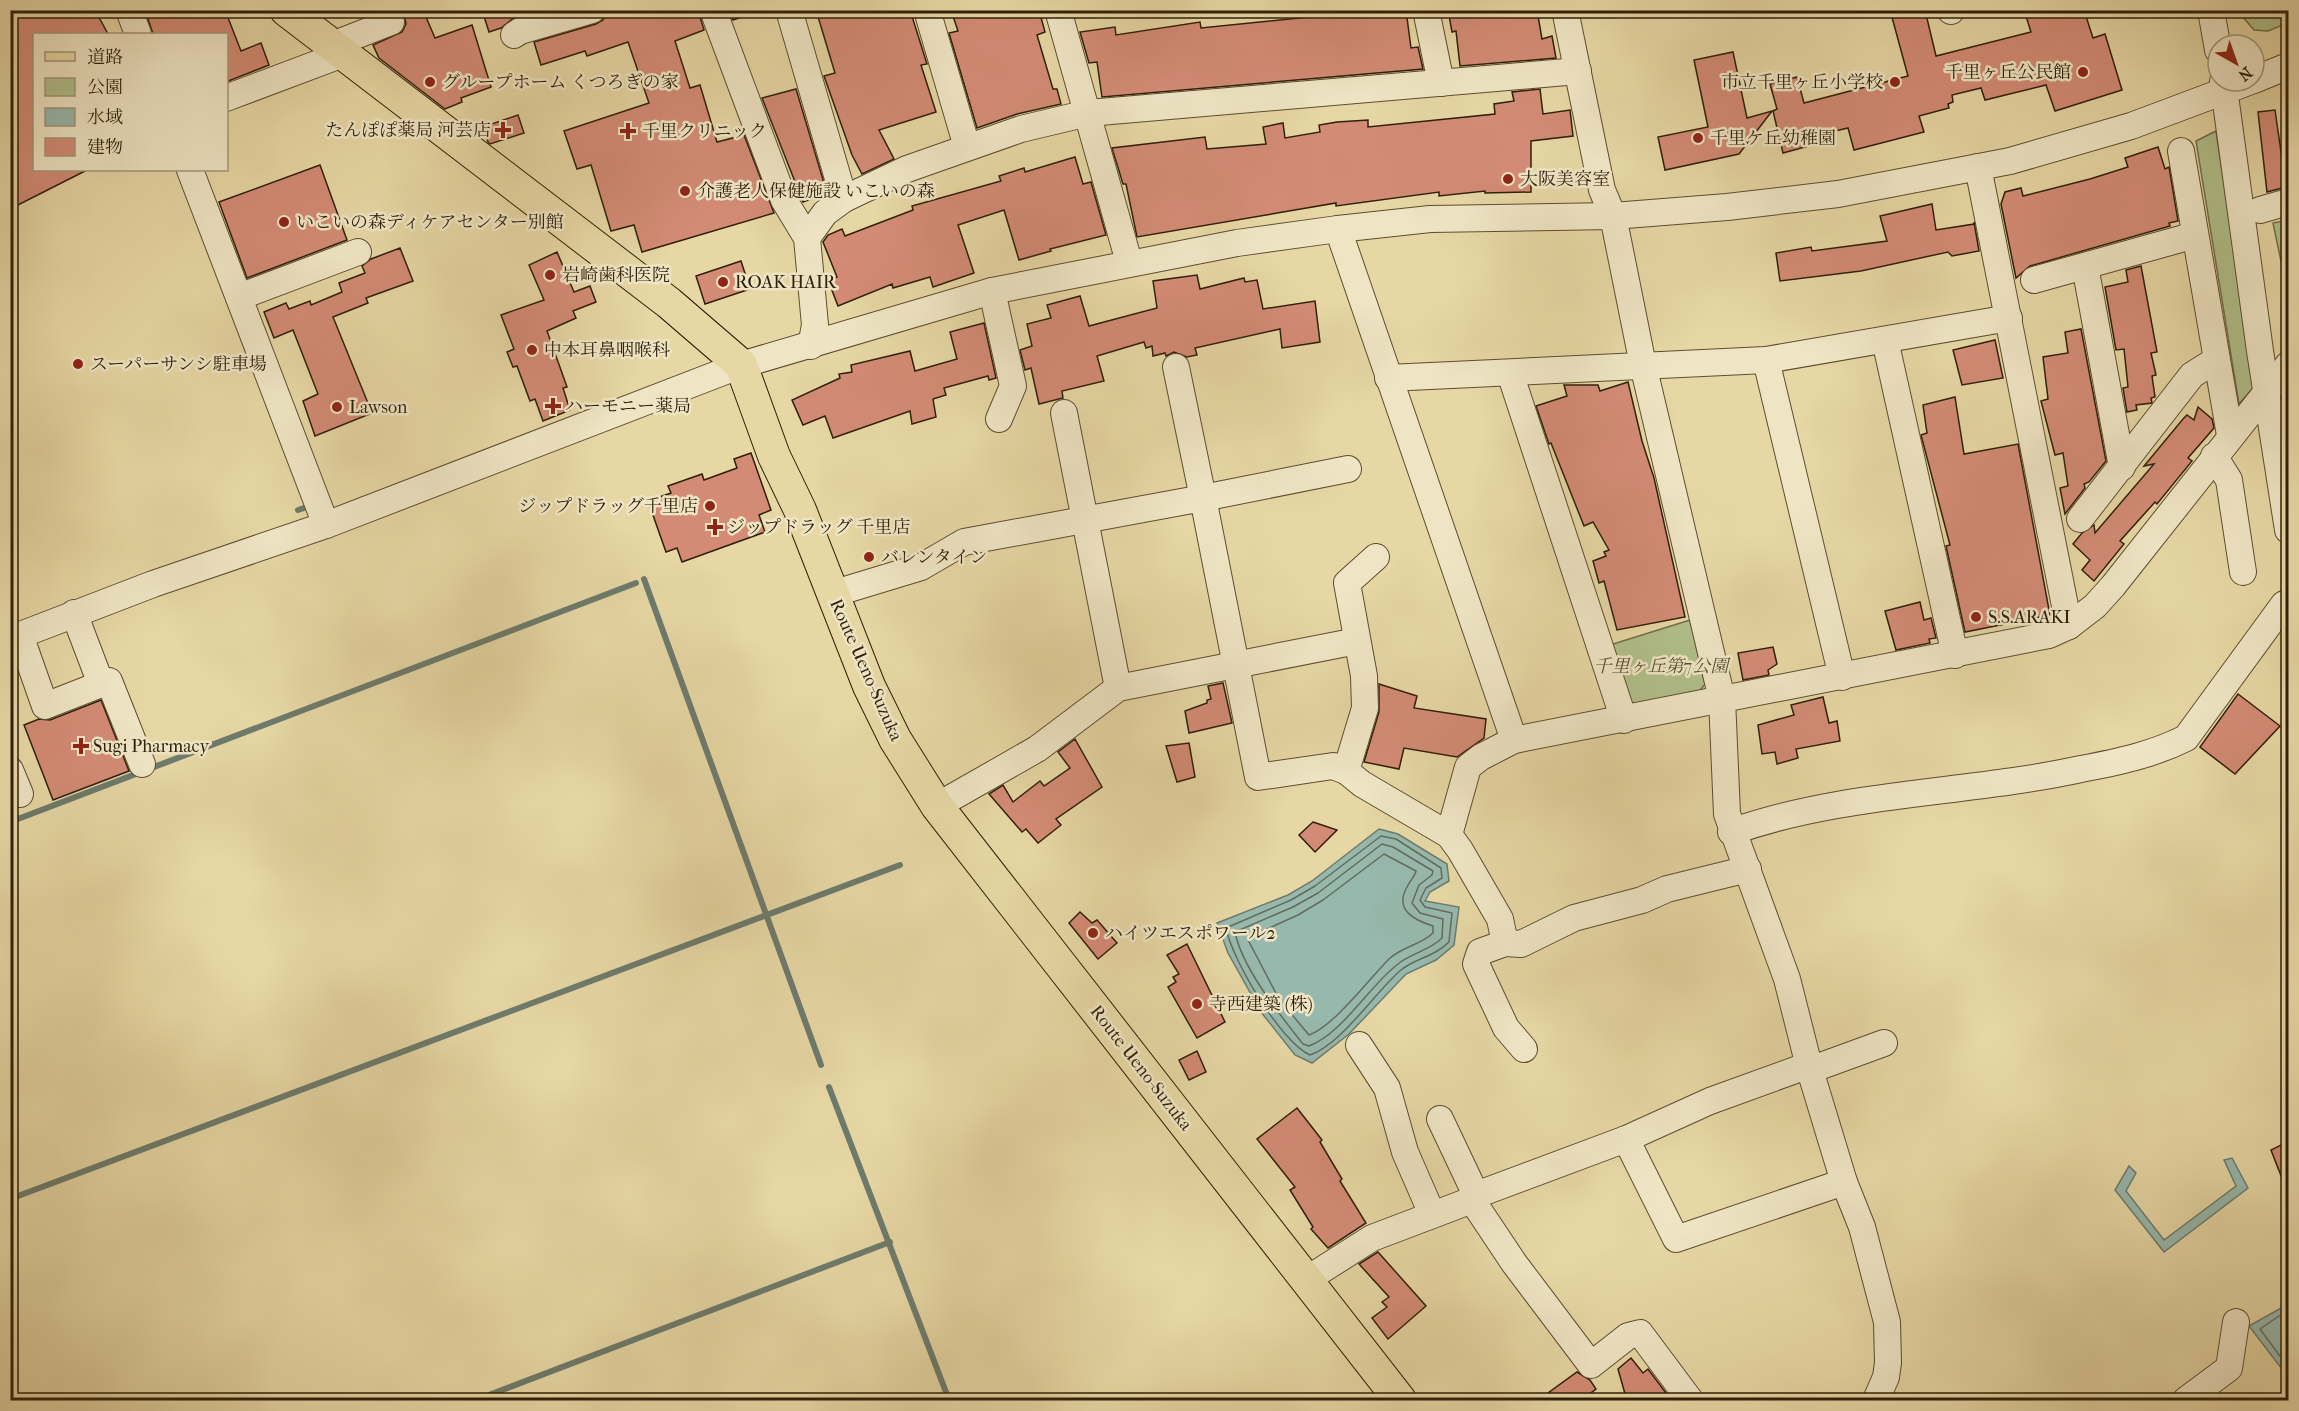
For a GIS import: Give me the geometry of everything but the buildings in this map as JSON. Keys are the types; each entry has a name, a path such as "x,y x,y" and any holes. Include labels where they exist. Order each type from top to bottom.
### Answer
{"main road":[{"name":"Route Ueno-Suzuka","path":"299,15 338,50 669,303 741,365 774,456 800,510 869,686 904,756 937,806 1400,1401"}],"street":[{"path":"129,10 138,33"},
{"path":"228,97 338,50 391,22 387,10"},
{"path":"514,35 520,31 592,10"},
{"path":"713,10 784,200 807,238 815,325 811,346"},
{"path":"789,10 844,199"},
{"path":"927,10 967,147"},
{"path":"1058,10 1129,262"},
{"path":"1426,10 1441,83"},
{"path":"1565,10 1602,190 1613,216 1643,365 1722,699 1726,814 1787,979 1810,1068 1844,1182 1862,1227 1887,1322 1888,1363 1886,1377 1876,1401"},
{"path":"2211,10 2215,33"},
{"path":"2266,75 2289,66"},
{"path":"807,238 825,213 844,199 907,169 1021,129 1088,113 1578,71"},
{"path":"142,764 109,681 45,706 15,637 320,512 741,365 992,291 1129,262 1237,243 1430,219 1613,216 1727,207 1838,194 1978,167 2131,126 2208,93"},
{"path":"2225,93 2289,530"},
{"path":"2181,152 2230,435"},
{"path":"1978,167 2069,626"},
{"path":"190,171 320,512"},
{"path":"1338,230 1514,740"},
{"path":"2034,280 2195,235"},
{"path":"238,297 358,252"},
{"path":"2085,266 2122,467"},
{"path":"992,291 1013,386 999,420"},
{"path":"1388,378 1766,360 2009,318"},
{"path":"1885,340 1955,655"},
{"path":"1766,360 1842,677"},
{"path":"2080,519 2192,375 2216,360"},
{"path":"1449,836 1468,767 1481,757 1514,740 1955,655 2049,635 2069,626 2094,606 2113,586 2230,435 2289,364"},
{"path":"1176,367 1258,777 1333,766 1346,771 1362,784 1449,836 1460,850 1500,919 1505,943"},
{"path":"1510,373 1624,720"},
{"path":"1065,413 1118,688"},
{"path":"2214,456 2229,480 2243,572"},
{"path":"832,594 921,567 964,542 1348,469"},
{"path":"1346,771 1365,708 1364,676 1347,583 1376,557"},
{"path":"1731,832 1752,825 1862,801 2022,782 2141,757 2167,748 2186,738 2284,604 2289,603"},
{"path":"75,614 101,684"},
{"path":"937,806 1028,755 1118,688 1357,641"},
{"path":"10,770 20,794"},
{"path":"1524,1049 1506,1028 1476,964 1480,952 1505,943 1521,944 1574,918 1642,900 1667,889 1748,869"},
{"path":"1306,1281 1372,1238 1626,1139 1710,1101 1884,1043"},
{"path":"1359,1045 1387,1088 1405,1152 1432,1214"},
{"path":"1440,1119 1474,1197 1514,1263 1591,1365 1628,1336 1640,1333 1690,1401"},
{"path":"1626,1139 1676,1239 1844,1182"},
{"path":"2186,1401 2229,1368 2236,1322"}],"green space":[{"path":"2259,11 2288,11 2288,23 2268,31 2254,30 2243,17"},
{"path":"2216,131 2254,382 2253,388 2239,404 2196,141"},
{"path":"2288,220 2288,264 2282,266 2273,223"},
{"name":"千里ヶ丘第7公園","path":"1690,620 1705,684 1696,696 1636,708 1626,699 1610,645"}],"water":[{"path":"1379,829 1398,834 1447,864 1449,881 1430,892 1425,901 1459,907 1454,945 1436,960 1406,974 1349,1034 1312,1063 1295,1055 1261,1012 1228,953 1217,923 1288,895 1312,881"},
{"path":"2232,1158 2248,1188 2164,1252 2115,1190 2129,1166 2136,1173 2126,1191 2164,1240 2236,1186 2224,1160"},
{"path":"2281,1308 2288,1308 2288,1377 2249,1326"}],"waterway":[{"path":"298,510 310,506"},
{"path":"644,579 821,1065"},
{"path":"10,822 636,583"},
{"path":"10,1199 900,865"},
{"path":"829,1087 949,1400"},
{"path":"476,1400 890,1242"}],"place":[{"name":"千里ヶ丘公民館","path":"2083,72"},
{"name":"グループホーム くつろぎの家","path":"430,82"},
{"name":"市立千里ヶ丘小学校","path":"1895,82"},
{"name":"たんぽぽ薬局 河芸店","path":"503,130"},
{"name":"千里クリニック","path":"628,131"},
{"name":"千里ケ丘幼稚園","path":"1698,138"},
{"name":"大阪美容室","path":"1508,179"},
{"name":"介護老人保健施設 いこいの森","path":"685,191"},
{"name":"いこいの森ディケアセンター別館","path":"284,222"},
{"name":"岩崎歯科医院","path":"550,275"},
{"name":"ROAK HAIR","path":"723,282"},
{"name":"中本耳鼻咽喉科","path":"532,350"},
{"name":"スーパーサンシ駐車場","path":"78,364"},
{"name":"ハーモニー薬局","path":"553,406"},
{"name":"Lawson","path":"337,407"},
{"name":"ジップドラッグ千里店","path":"710,506"},
{"name":"ジップドラッグ 千里店","path":"715,527"},
{"name":"バレンタイン","path":"869,557"},
{"name":"S.S.ARAKI","path":"1976,617"},
{"name":"Sugi Pharmacy","path":"81,746"},
{"name":"ハイツエスポワール2","path":"1093,933"},
{"name":"寺西建築 (株)","path":"1197,1004"}]}
